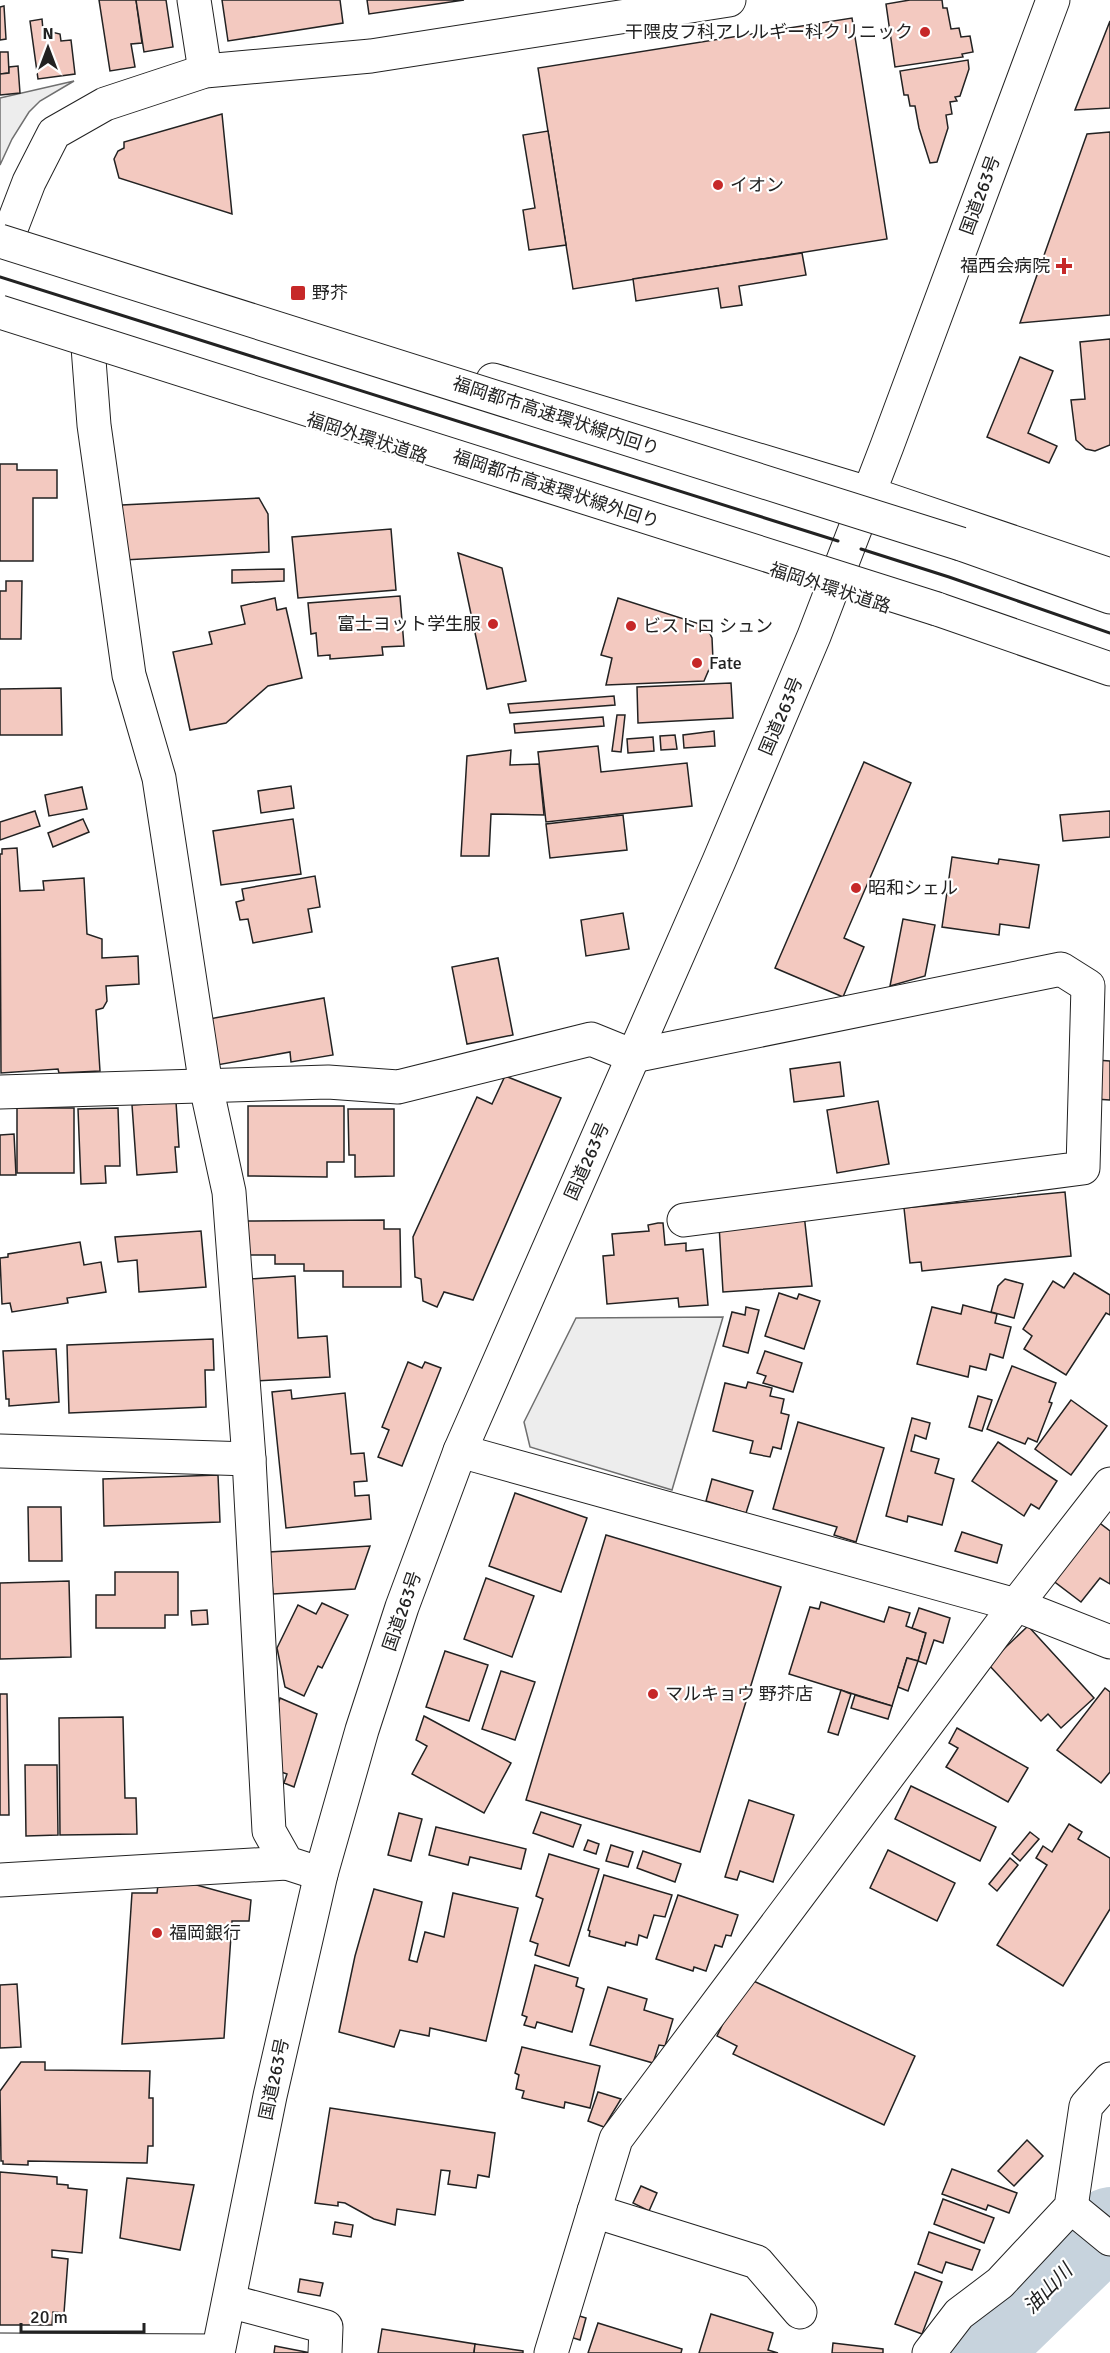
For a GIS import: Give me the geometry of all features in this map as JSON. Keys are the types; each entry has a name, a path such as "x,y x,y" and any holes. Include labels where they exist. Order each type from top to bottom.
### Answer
{"main road":[{"path":"194,0 205,71"},
{"path":"729,0 371,56 205,71 105,104 54,133 3,235 868,493 1110,575"},
{"name":"国道263号","path":"218,2352 270,2096 321,1874 362,1730 395,1630 460,1450 719,861 814,636 1053,0"},
{"name":"福岡都市高速環状線内回り","path":"3,235 961,544 1110,597"},
{"name":"福岡都市高速環状線外回り","path":"0,312 937,609 1110,669"},
{"name":"福岡外環状道路","path":"0,322 88,347 1110,680"},
{"path":"88,347 93,424 129,675 159,778 206,1086 229,1192 249,1459 269,1831 287,1863"},
{"path":"0,1092 328,1082 398,1087 591,1039 633,1056 1061,969 1088,986 1083,1168 684,1220"},
{"path":"460,1450 1016,1605 1110,1642"},
{"path":"0,1451 249,1459"},
{"path":"551,2353 616,2139 1016,1605 1110,1484"},
{"path":"0,1880 287,1863 321,1874"},
{"path":"929,2353 959,2314 1000,2283 1071,2207 1086,2106 1110,2079"},
{"path":"1071,2207 1110,2239"},
{"path":"594,2211 757,2262 800,2312"},
{"path":"229,2301 326,2327 325,2353"},
{"path":"0,2350 218,2352"}],"shaded area":[{"path":"74,81 40,101 29,112 12,139 0,165 0,98"},
{"path":"723,1317 672,1490 530,1447 524,1422 576,1318"}],"building":[{"path":"99,0 136,0 142,43 131,44 135,67 110,71"},
{"path":"136,0 166,0 173,47 144,52"},
{"path":"222,0 340,0 343,23 228,41"},
{"path":"367,0 464,0 369,14"},
{"name":"干隈皮フ科アレルギー科クリニック","path":"910,0 942,0 943,8 947,8 951,29 959,28 961,37 970,36 973,52 962,54 963,57 895,67 886,4"},
{"path":"4,6 6,39 0,40 0,7"},
{"name":"イオン","path":"852,18 887,239 573,289 538,68"},
{"path":"42,19 43,30 60,34 61,41 71,40 75,74 38,79 30,21"},
{"path":"1110,21 1110,108 1075,110"},
{"path":"0,52 8,52 9,73 0,74"},
{"path":"968,60 969,69 960,96 955,97 957,101 950,102 952,114 946,115 948,128 937,162 930,163 915,106 910,106 908,95 904,95 900,71"},
{"path":"18,66 20,93 0,95 0,74 9,73 9,67"},
{"path":"222,114 232,214 119,178 114,159 118,151 124,148 124,142"},
{"path":"548,131 566,245 529,250 523,210 535,208 523,135"},
{"path":"1110,132 1110,315 1020,323 1087,134"},
{"path":"802,253 806,275 739,286 742,305 721,308 718,288 636,301 633,279"},
{"path":"1110,339 1110,445 1095,451 1086,449 1076,440 1071,400 1085,399 1080,342"},
{"path":"1020,357 1053,371 1028,433 1057,446 1049,463 987,437"},
{"path":"0,464 17,464 17,470 57,470 57,498 33,498 33,561 0,561"},
{"path":"259,498 268,514 269,552 124,560 122,505"},
{"path":"391,529 396,590 298,598 292,537"},
{"name":"富士ヨット学生服","path":"458,553 502,568 526,681 487,689"},
{"path":"284,569 284,581 232,583 232,570"},
{"path":"6,581 22,581 21,639 0,639 0,591 6,591"},
{"path":"400,596 404,646 382,647 383,655 330,659 330,655 318,656 316,633 311,634 308,603"},
{"path":"275,598 277,610 286,608 302,678 268,686 226,723 190,730 173,652 212,644 209,632 245,624 241,606"},
{"path":"618,598 706,626 712,638 713,660 704,681 606,685 612,658 601,655"},
{"path":"731,683 733,718 638,723 637,687"},
{"path":"61,688 62,735 0,735 0,689"},
{"path":"614,696 615,705 510,713 508,704"},
{"path":"617,715 625,715 621,752 612,751"},
{"path":"603,717 604,726 515,733 514,724"},
{"path":"714,731 715,746 684,748 683,735"},
{"path":"675,735 677,749 661,750 660,736"},
{"path":"653,737 654,751 628,753 627,739"},
{"path":"598,746 601,772 687,763 692,806 546,822 538,752"},
{"path":"511,750 510,765 539,764 544,815 491,814 489,856 461,856 467,756"},
{"path":"864,762 911,783 844,938 864,947 843,997 775,968"},
{"path":"291,786 294,808 261,813 258,791"},
{"path":"82,787 87,809 49,816 45,795"},
{"path":"35,811 40,826 0,840 0,822"},
{"path":"1110,811 1110,837 1063,841 1060,815"},
{"path":"623,815 627,850 550,858 546,824"},
{"path":"83,819 89,832 53,847 48,833"},
{"path":"293,819 301,874 221,885 213,831"},
{"path":"17,848 20,891 44,890 43,881 84,878 87,934 102,939 102,958 138,956 139,984 106,986 107,1001 103,1008 96,1010 100,1071 59,1073 58,1069 1,1073 0,854 2,854 2,849"},
{"path":"952,857 998,864 999,859 1039,865 1029,928 1000,924 999,935 942,927"},
{"path":"315,876 320,907 308,909 312,932 253,943 248,919 240,920 236,902 244,900 242,889"},
{"path":"623,913 629,949 586,956 581,920"},
{"path":"903,919 935,925 925,976 890,986"},
{"path":"498,958 513,1035 467,1044 452,967"},
{"path":"324,998 333,1055 291,1062 290,1052 217,1065 209,1019"},
{"path":"1096,1060 1110,1061 1110,1100 1095,1099"},
{"path":"840,1062 844,1096 794,1102 790,1069"},
{"path":"505,1076 561,1098 473,1300 444,1292 437,1307 423,1301 421,1279 415,1277 413,1237 477,1097 492,1104"},
{"path":"878,1101 889,1164 837,1173 827,1110"},
{"path":"176,1102 179,1147 175,1147 177,1172 137,1175 132,1105"},
{"path":"248,1106 344,1106 344,1162 327,1162 327,1177 248,1176"},
{"path":"17,1108 74,1108 74,1173 17,1173"},
{"path":"118,1108 120,1166 105,1166 106,1183 81,1184 78,1109"},
{"path":"348,1109 394,1109 394,1176 355,1177 355,1155 349,1155"},
{"path":"14,1134 16,1175 0,1175 0,1135"},
{"path":"1065,1192 1071,1256 922,1271 921,1262 910,1263 904,1208"},
{"path":"804,1214 812,1286 723,1292 719,1225"},
{"path":"384,1220 384,1229 400,1229 401,1287 343,1287 343,1271 304,1271 304,1264 275,1264 275,1255 245,1255 244,1221"},
{"path":"663,1223 665,1245 686,1243 686,1251 703,1249 708,1305 679,1307 678,1298 607,1304 603,1256 614,1255 612,1234 649,1231 648,1225"},
{"path":"201,1231 206,1287 139,1292 137,1260 118,1262 115,1237"},
{"path":"80,1242 84,1265 101,1262 106,1292 67,1298 68,1303 12,1312 10,1303 2,1304 0,1258 8,1257 8,1254"},
{"path":"1074,1273 1110,1295 1110,1315 1106,1313 1066,1375 1024,1349 1032,1336 1023,1329 1053,1281 1064,1288"},
{"path":"295,1276 298,1338 327,1336 330,1377 255,1381 249,1279"},
{"path":"1005,1279 1023,1284 1014,1318 991,1312 998,1286"},
{"path":"779,1293 797,1299 799,1294 820,1301 804,1349 765,1336"},
{"path":"963,1305 997,1314 995,1323 1011,1327 1003,1358 990,1354 986,1370 970,1366 968,1377 917,1364 932,1307 961,1314"},
{"path":"746,1307 759,1310 748,1353 723,1346 732,1312 745,1315"},
{"path":"213,1339 214,1370 205,1370 206,1407 69,1413 67,1345"},
{"path":"56,1349 59,1402 9,1406 9,1399 6,1399 3,1351"},
{"path":"765,1351 802,1363 793,1392 763,1383 766,1376 757,1373"},
{"path":"408,1362 422,1368 425,1362 441,1368 402,1466 378,1457 389,1430 382,1427"},
{"path":"1012,1366 1056,1383 1049,1402 1052,1403 1037,1442 1028,1438 1025,1444 987,1429"},
{"path":"748,1382 772,1388 770,1396 784,1399 781,1413 789,1415 781,1449 773,1447 770,1457 750,1453 753,1441 713,1431 725,1383 746,1388"},
{"path":"291,1390 292,1399 345,1393 351,1454 364,1453 367,1481 354,1482 355,1496 369,1495 371,1519 286,1528 272,1392"},
{"path":"978,1396 992,1400 982,1431 969,1427"},
{"path":"1071,1400 1107,1426 1071,1475 1035,1449"},
{"path":"912,1418 930,1423 926,1439 915,1435 911,1451 939,1459 935,1473 954,1479 942,1525 908,1516 907,1522 886,1516"},
{"path":"798,1422 884,1448 856,1542 834,1535 837,1527 773,1509"},
{"path":"998,1442 1057,1481 1039,1509 1031,1504 1024,1516 972,1481"},
{"path":"218,1475 220,1522 104,1526 103,1479"},
{"path":"712,1479 753,1491 746,1513 706,1501"},
{"path":"515,1493 587,1518 561,1592 489,1566"},
{"path":"28,1507 61,1507 62,1561 29,1561"},
{"path":"1088,1514 1110,1531 1110,1584 1100,1578 1081,1602 1043,1573"},
{"path":"962,1532 1002,1545 997,1563 955,1551"},
{"name":"マルキョウ 野芥店","path":"606,1535 781,1587 700,1852 526,1800"},
{"path":"370,1546 355,1589 273,1594 269,1552"},
{"path":"115,1572 178,1572 178,1615 165,1615 165,1628 96,1628 96,1595 115,1595"},
{"path":"486,1578 534,1596 512,1657 464,1639"},
{"path":"69,1581 71,1657 0,1659 0,1583"},
{"path":"821,1602 884,1622 889,1607 910,1613 906,1626 926,1633 918,1661 907,1658 892,1706 789,1674 810,1607 819,1609"},
{"path":"322,1603 348,1615 322,1668 318,1666 304,1696 285,1687 277,1648 298,1605 316,1614"},
{"path":"919,1608 950,1618 943,1643 934,1640 926,1664 918,1661 926,1633 912,1628"},
{"path":"207,1610 208,1624 192,1625 191,1611"},
{"path":"1028,1626 1094,1698 1061,1728 1048,1714 1041,1721 988,1664"},
{"path":"445,1651 488,1665 469,1721 426,1707"},
{"path":"907,1658 918,1661 908,1691 898,1687"},
{"path":"501,1671 535,1682 515,1740 482,1729"},
{"path":"1105,1688 1110,1692 1110,1772 1101,1783 1057,1750"},
{"path":"841,1690 851,1694 838,1735 828,1732"},
{"path":"0,1694 7,1694 9,1815 0,1815"},
{"path":"855,1695 892,1706 888,1719 851,1708"},
{"path":"280,1698 317,1714 294,1787 284,1783 287,1774 275,1770 273,1722"},
{"path":"424,1716 511,1763 484,1813 412,1774 427,1746 416,1740"},
{"path":"123,1717 125,1798 136,1798 137,1834 60,1835 59,1718"},
{"path":"957,1728 1028,1768 1008,1802 946,1767 958,1748 949,1743"},
{"path":"25,1765 57,1765 58,1835 26,1836"},
{"path":"911,1786 996,1827 980,1861 895,1819"},
{"path":"749,1800 794,1815 773,1882 740,1871 737,1880 725,1877"},
{"path":"541,1812 581,1825 573,1847 533,1833"},
{"path":"399,1813 422,1819 411,1861 388,1855"},
{"path":"1069,1824 1082,1832 1078,1839 1110,1858 1110,1909 1063,1986 997,1945 1047,1865 1036,1858 1043,1846 1052,1852"},
{"path":"436,1827 526,1849 521,1869 470,1857 468,1865 429,1855"},
{"path":"1030,1832 1039,1839 1020,1861 1012,1854"},
{"path":"588,1840 599,1844 596,1854 584,1850"},
{"path":"611,1845 633,1852 628,1867 606,1861"},
{"path":"888,1850 955,1883 937,1921 870,1888"},
{"path":"643,1851 681,1864 675,1882 637,1868"},
{"path":"549,1854 599,1869 569,1966 535,1955 538,1944 530,1941 543,1899 536,1896"},
{"path":"1010,1858 1018,1865 997,1891 989,1884"},
{"path":"604,1875 672,1895 665,1917 654,1915 647,1938 639,1935 637,1945 626,1942 625,1946 589,1936 590,1931 588,1930"},
{"path":"193,1884 251,1900 249,1921 232,1921 224,2038 122,2044 132,1893 157,1893 158,1885"},
{"path":"374,1889 422,1902 409,1960 417,1962 425,1932 444,1937 453,1893 518,1908 486,2041 430,2028 429,2036 400,2030 394,2047 339,2032 355,1956"},
{"path":"678,1895 738,1915 731,1936 726,1935 722,1947 715,1945 706,1971 694,1967 693,1971 656,1959"},
{"path":"535,1965 578,1978 576,1986 584,1989 572,2032 537,2022 535,2028 524,2025 527,2017 522,2015"},
{"path":"745,1977 915,2056 884,2125 733,2054 737,2046 717,2036"},
{"path":"17,1984 21,2047 0,2048 0,1985"},
{"path":"608,1987 647,1999 644,2010 673,2019 665,2046 659,2045 653,2063 590,2045"},
{"path":"522,2047 600,2066 590,2108 565,2102 564,2108 522,2098 524,2091 516,2089 519,2075 515,2073"},
{"path":"21,2062 45,2062 45,2070 150,2071 149,2098 153,2098 153,2146 148,2146 147,2163 28,2161 28,2165 3,2164 1,2161 0,2091"},
{"path":"598,2092 621,2099 604,2127 588,2121"},
{"path":"330,2108 495,2133 489,2177 478,2175 476,2188 448,2184 450,2171 441,2170 435,2215 397,2209 395,2225 374,2219 345,2203 338,2202 338,2206 315,2203"},
{"path":"1027,2140 1043,2156 1014,2186 998,2171"},
{"path":"952,2169 1017,2193 1009,2213 988,2205 986,2210 942,2194"},
{"path":"0,2172 57,2177 57,2184 87,2190 82,2253 52,2250 52,2257 68,2259 64,2313 53,2312 52,2325 0,2325"},
{"path":"127,2178 194,2185 180,2250 120,2238"},
{"path":"641,2186 657,2193 649,2211 633,2203"},
{"path":"943,2199 994,2218 984,2243 934,2224"},
{"path":"335,2222 353,2225 351,2237 333,2234"},
{"path":"929,2232 980,2250 972,2270 946,2262 942,2273 918,2264"},
{"path":"915,2272 942,2282 922,2334 895,2324"},
{"path":"300,2279 323,2283 320,2296 298,2292"},
{"path":"573,2314 586,2318 580,2340 567,2336"},
{"path":"711,2314 773,2333 768,2350 778,2353 699,2353"},
{"path":"598,2323 682,2349 681,2353 588,2353"},
{"path":"382,2329 475,2344 474,2353 378,2353"},
{"path":"833,2343 883,2349 883,2353 832,2353"},
{"path":"475,2344 523,2351 523,2353 474,2353"},
{"path":"275,2346 311,2353 274,2353"}],"waterway":[{"name":"油山川","path":"987,2353 992,2344 1086,2253 1110,2224"}],"wall":[{"path":"0,277 838,541"},
{"path":"861,549 1110,633"}],"place":[{"name":"干隈皮フ科アレルギー科クリニック","path":"925,32"},
{"name":"イオン","path":"718,185"},
{"name":"福西会病院","path":"1064,266"},
{"name":"野芥","path":"298,293"},
{"name":"富士ヨット学生服","path":"493,624"},
{"name":"ビストロ シュン","path":"631,626"},
{"name":"Fate","path":"697,663"},
{"name":"昭和シェル","path":"856,888"},
{"name":"マルキョウ 野芥店","path":"653,1694"},
{"name":"福岡銀行","path":"157,1933"}]}
